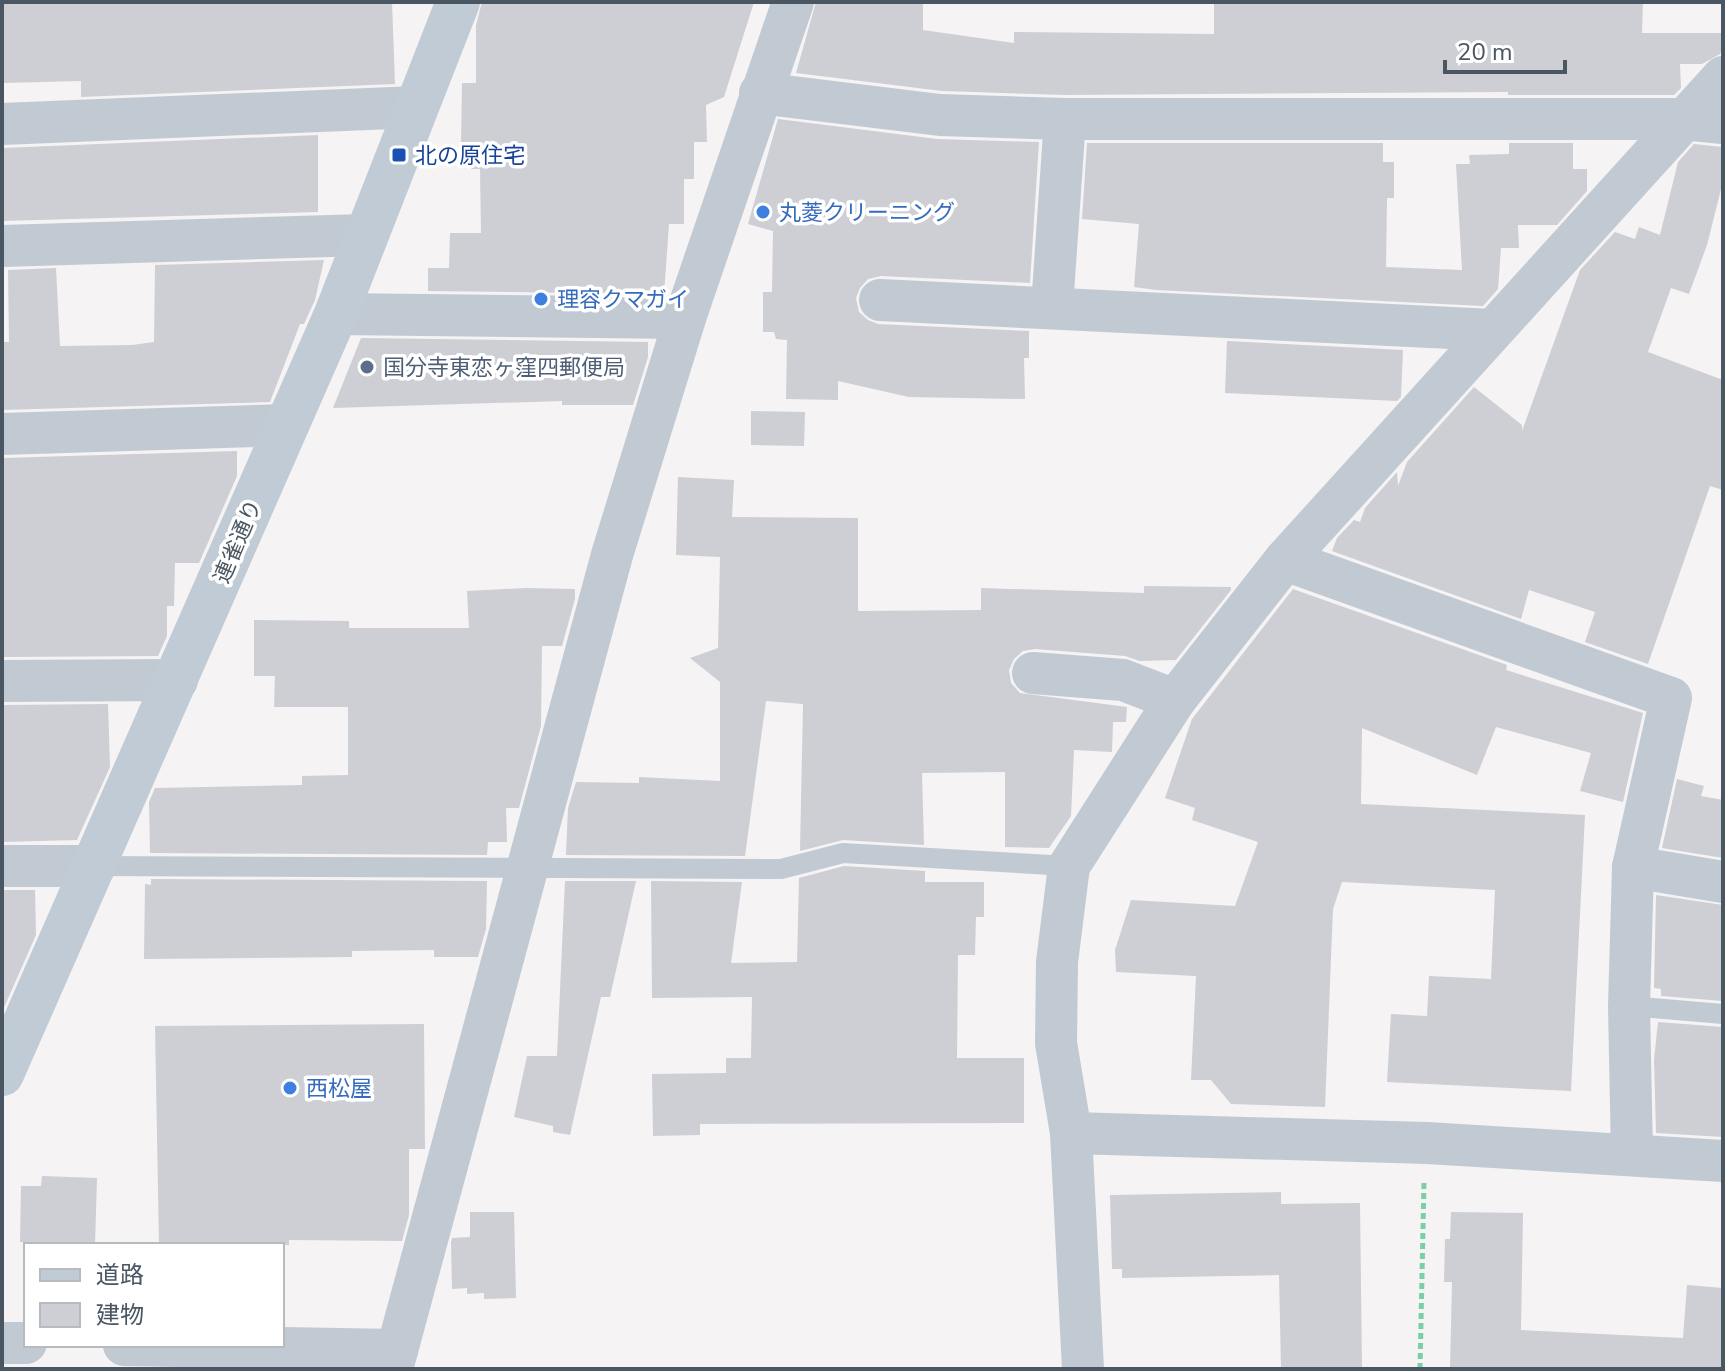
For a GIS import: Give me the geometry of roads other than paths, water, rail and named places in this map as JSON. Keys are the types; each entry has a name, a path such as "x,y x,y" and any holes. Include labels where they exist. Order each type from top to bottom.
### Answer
{"main road":[{"name":"連雀通り","path":"2,1074 12,1031 95,866 336,314 458,2"}],"street":[{"path":"163,1347 395,1359 612,555 685,318 793,2"},
{"path":"1083,1369 1071,1133 1056,1043 1057,962 1069,866 1175,700 1285,560 1723,77"},
{"path":"760,93 940,115 1065,119 1682,119 1723,123"},
{"path":"2,124 417,107"},
{"path":"1052,307 1065,119"},
{"path":"2,246 365,235"},
{"path":"880,300 1492,330"},
{"path":"336,314 685,318"},
{"path":"2,434 288,425"},
{"path":"1285,560 1671,698 1633,867 1629,1006 1632,1155"},
{"path":"1033,673 1123,680 1175,700"},
{"path":"2,681 177,680"},
{"path":"2,866 95,866"},
{"path":"1633,867 1723,882"},
{"path":"1071,1133 1427,1143 1723,1161"},
{"path":"2,1343 24,1343"}],"lane":[{"path":"95,866 781,869 843,853 1069,866"},
{"path":"1629,1006 1723,1014"}],"place":[{"name":"北の原住宅","path":"399,155"},
{"name":"丸菱クリーニング","path":"763,212"},
{"name":"理容クマガイ","path":"541,299"},
{"name":"国分寺東恋ヶ窪四郵便局","path":"367,367"},
{"name":"西松屋","path":"290,1088"}]}
